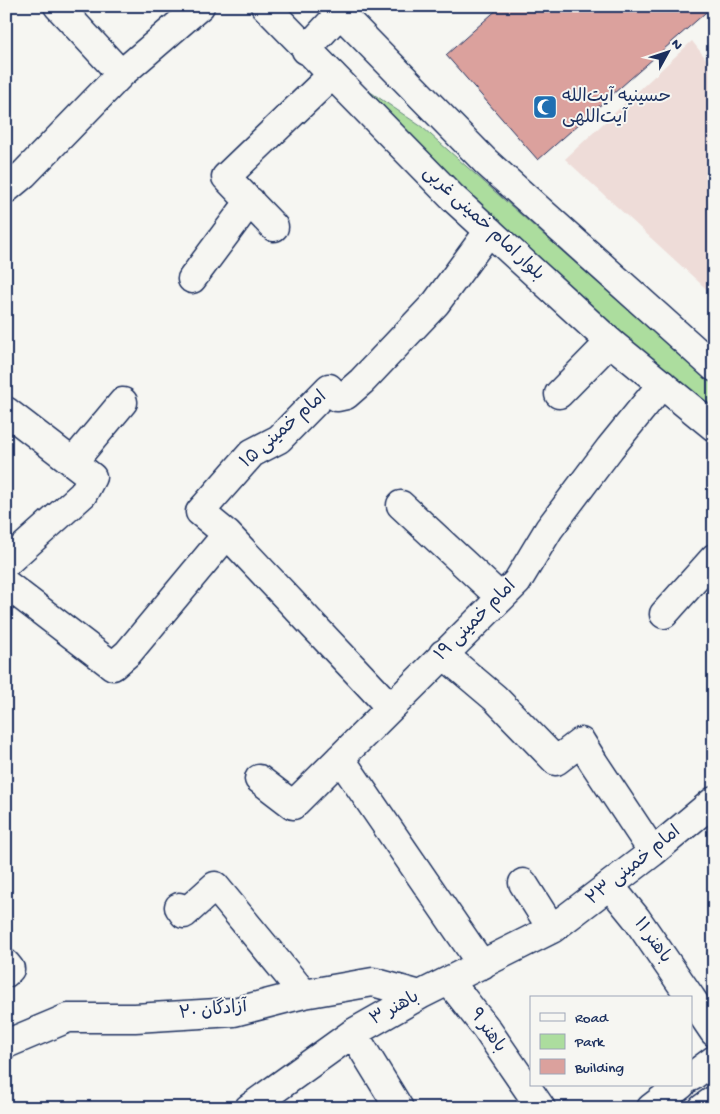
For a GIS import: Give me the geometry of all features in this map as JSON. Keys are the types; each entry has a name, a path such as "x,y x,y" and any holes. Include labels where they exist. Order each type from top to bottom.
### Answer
{"street":[{"path":"58,6 121,74"},
{"path":"6,188 24,174 121,74 200,6"},
{"name":"بلوار امام خمینی غربی","path":"265,6 447,193 610,342 714,427"},
{"path":"306,50 341,9 486,162 714,367"},
{"path":"274,227 226,177 332,75"},
{"path":"192,279 250,202"},
{"name":"امام خمینی ۱۵","path":"227,534 200,512 252,453 279,439 329,388 337,397 346,395 362,381 436,303 489,231"},
{"path":"559,394 610,342"},
{"name":"امام خمینی ۱۹","path":"259,779 293,805 517,582 549,529 610,448 662,384"},
{"path":"6,563 83,494 83,470 122,402"},
{"path":"6,411 83,470"},
{"path":"401,506 500,597"},
{"path":"6,584 113,666 128,653 227,534 390,707"},
{"path":"664,614 714,558"},
{"path":"443,654 496,698 556,761 581,742 653,852"},
{"path":"340,758 482,964"},
{"name":"امام خمینی ۲۳","path":"552,929 610,886 714,801"},
{"path":"523,883 552,929"},
{"path":"179,907 184,914 215,886 304,994"},
{"name":"باهنر ۱۱","path":"610,886 636,918 690,996"},
{"name":"باهنر ۳","path":"249,1108 353,1033 420,995 552,929"},
{"path":"6,964 10,969 6,973"},
{"name":"باهنر ۹","path":"449,981 486,1028 541,1108"},
{"name":"آزادگان ۲۰","path":"6,1044 68,1018 135,1018 234,1012 304,994 373,982 420,995"},
{"name":"باهنر ۱۱","path":"692,999 714,1032"},
{"path":"353,1033 399,1108"},
{"path":"692,1077 714,1060"},
{"path":"651,1108 680,1086"},
{"path":"704,1108 714,1100"}],"shaded area":[{"path":"692,41 714,69 714,296 565,159"}],"green space":[{"path":"366,89 422,127 714,386 714,413 512,239 435,167"}],"building":[{"name":"حسینیه آیت‌الله آیت‌اللهی","path":"501,6 713,6 538,160 446,55"}],"place":[{"name":"حسینیه آیت‌الله آیت‌اللهی","path":"545,107"}]}
